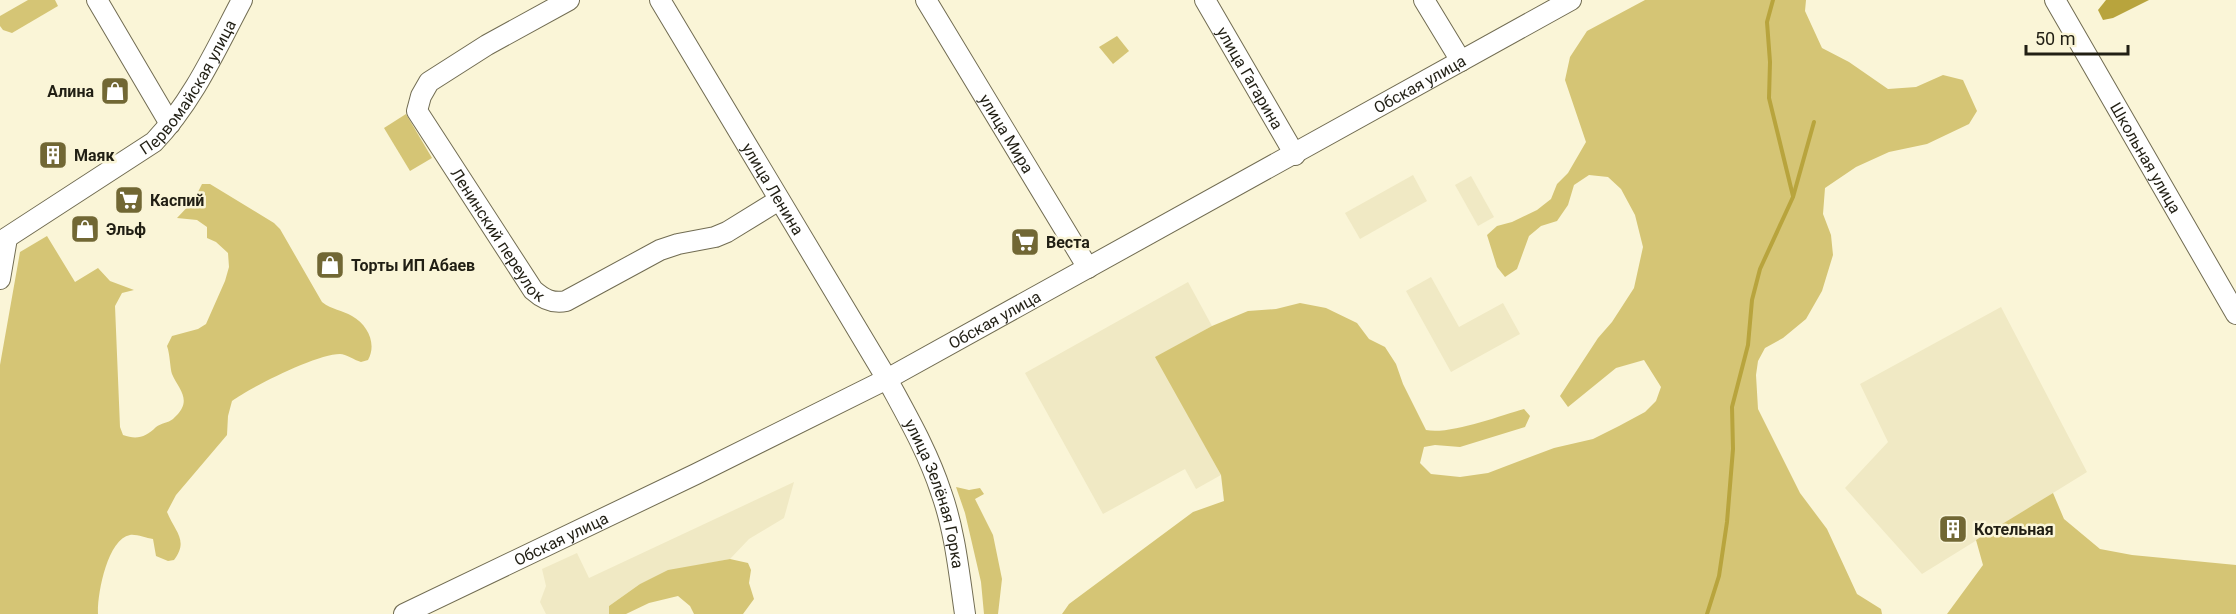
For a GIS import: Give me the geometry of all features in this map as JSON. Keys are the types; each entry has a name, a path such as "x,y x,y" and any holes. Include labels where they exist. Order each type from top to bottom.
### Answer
{"street":[{"path":"97,0 170,124"},
{"name":"Первомайская улица","path":"4,240 143,151 170,124 200,80 242,0"},
{"name":"Ленинский переулок","path":"569,0 487,45 429,82 421,96 417,111 533,290 546,300 560,302 567,300 660,250 727,232 779,200"},
{"name":"улица Ленина","path":"660,0 887,379"},
{"name":"улица Мира","path":"926,0 1088,268"},
{"name":"улица Гагарина","path":"1205,0 1295,155"},
{"path":"1425,0 1461,62"},
{"name":"Обская улица","path":"404,614 444,597 580,528 696,474 887,379 1295,155 1571,0"},
{"name":"Школьная улица","path":"2055,0 2236,314"},
{"path":"0,279 4,240"},
{"name":"улица Зелёная Горка","path":"887,379 929,460 942,494 951,530 965,614"}],"shaded area":[{"path":"28,0 55,0 58,6 12,33 3,30 0,26 0,16"},
{"path":"1645,0 1806,0 1805,11 1822,48 1849,62 1888,89 1916,87 1943,75 1963,80 1977,111 1969,124 1927,144 1889,152 1856,167 1825,188 1823,214 1831,235 1833,255 1822,291 1806,319 1783,338 1765,348 1758,361 1756,375 1758,409 1800,493 1827,529 1857,594 1881,609 1882,614 1062,614 1069,604 1193,512 1224,501 1221,475 1155,357 1212,326 1248,311 1276,309 1300,303 1326,308 1357,323 1369,339 1385,347 1396,364 1403,384 1426,430 1448,430 1524,409 1530,416 1525,427 1460,447 1435,445 1424,447 1420,463 1431,474 1460,477 1488,473 1554,448 1593,439 1645,412 1656,401 1661,387 1644,360 1616,368 1568,407 1560,396 1634,288 1643,247 1635,215 1621,189 1608,177 1589,175 1574,185 1568,205 1557,221 1541,226 1529,236 1517,269 1505,277 1497,267 1487,235 1497,226 1512,222 1537,210 1551,199 1557,184 1568,173 1586,142 1565,80 1570,57 1587,31"},
{"path":"2106,0 2149,0 2113,18 2103,20 2098,10"},
{"path":"1117,36 1129,51 1113,64 1099,47"},
{"path":"406,114 432,158 410,171 384,128"},
{"path":"1413,175 1427,201 1360,239 1345,213"},
{"path":"1471,176 1494,217 1478,226 1455,185"},
{"path":"202,184 210,184 274,223 280,229 322,302 352,316 363,324 371,341 371,354 368,360 361,362 340,354 316,359 268,380 232,401 227,435 176,495 167,512 180,541 180,547 174,560 168,561 156,556 153,539 130,535 122,539 115,546 105,569 99,595 98,614 0,614 0,365 20,252 47,236 75,282 98,268 110,281 134,290 122,293 115,306 120,427 123,435 137,437 145,435 173,419 183,407 183,396 172,374 167,346 172,336 198,329 206,324 229,267 228,253 216,242 207,238 207,227 197,220 177,218 194,200"},
{"path":"1431,277 1459,327 1503,303 1520,334 1451,372 1406,291"},
{"path":"1188,282 1212,326 1156,357 1221,475 1196,489 1185,469 1103,514 1025,373"},
{"path":"2001,307 2087,472 1922,574 1845,488 1888,442 1860,384"},
{"path":"794,482 784,518 749,539 730,559 668,571 640,584 609,606 609,614 546,614 540,602 546,586 542,569 577,553 589,578"},
{"path":"956,487 969,490 980,488 984,494 975,499 993,535 1002,579 998,614 984,614 981,582 965,513"},
{"path":"2053,493 2064,519 2100,549 2132,555 2236,565 2236,614 1947,614 1983,565 1976,540"},
{"path":"730,559 748,563 751,570 749,583 754,599 743,614 694,614 690,606 678,596 649,603 626,614 609,614 609,606 640,584 668,570"}],"waterway":[{"path":"1773,0 1767,22 1770,62 1769,98 1793,196"},
{"path":"1707,614 1719,576 1727,522 1733,449 1732,407 1748,345 1752,300 1760,269 1793,197 1814,122"}],"place":[{"name":"Алина","path":"115,91"},
{"name":"Маяк","path":"53,155"},
{"name":"Каспий","path":"129,200"},
{"name":"Эльф","path":"85,229"},
{"name":"Веста","path":"1025,242"},
{"name":"Торты ИП Абаев","path":"330,265"},
{"name":"Котельная","path":"1953,529"}]}
